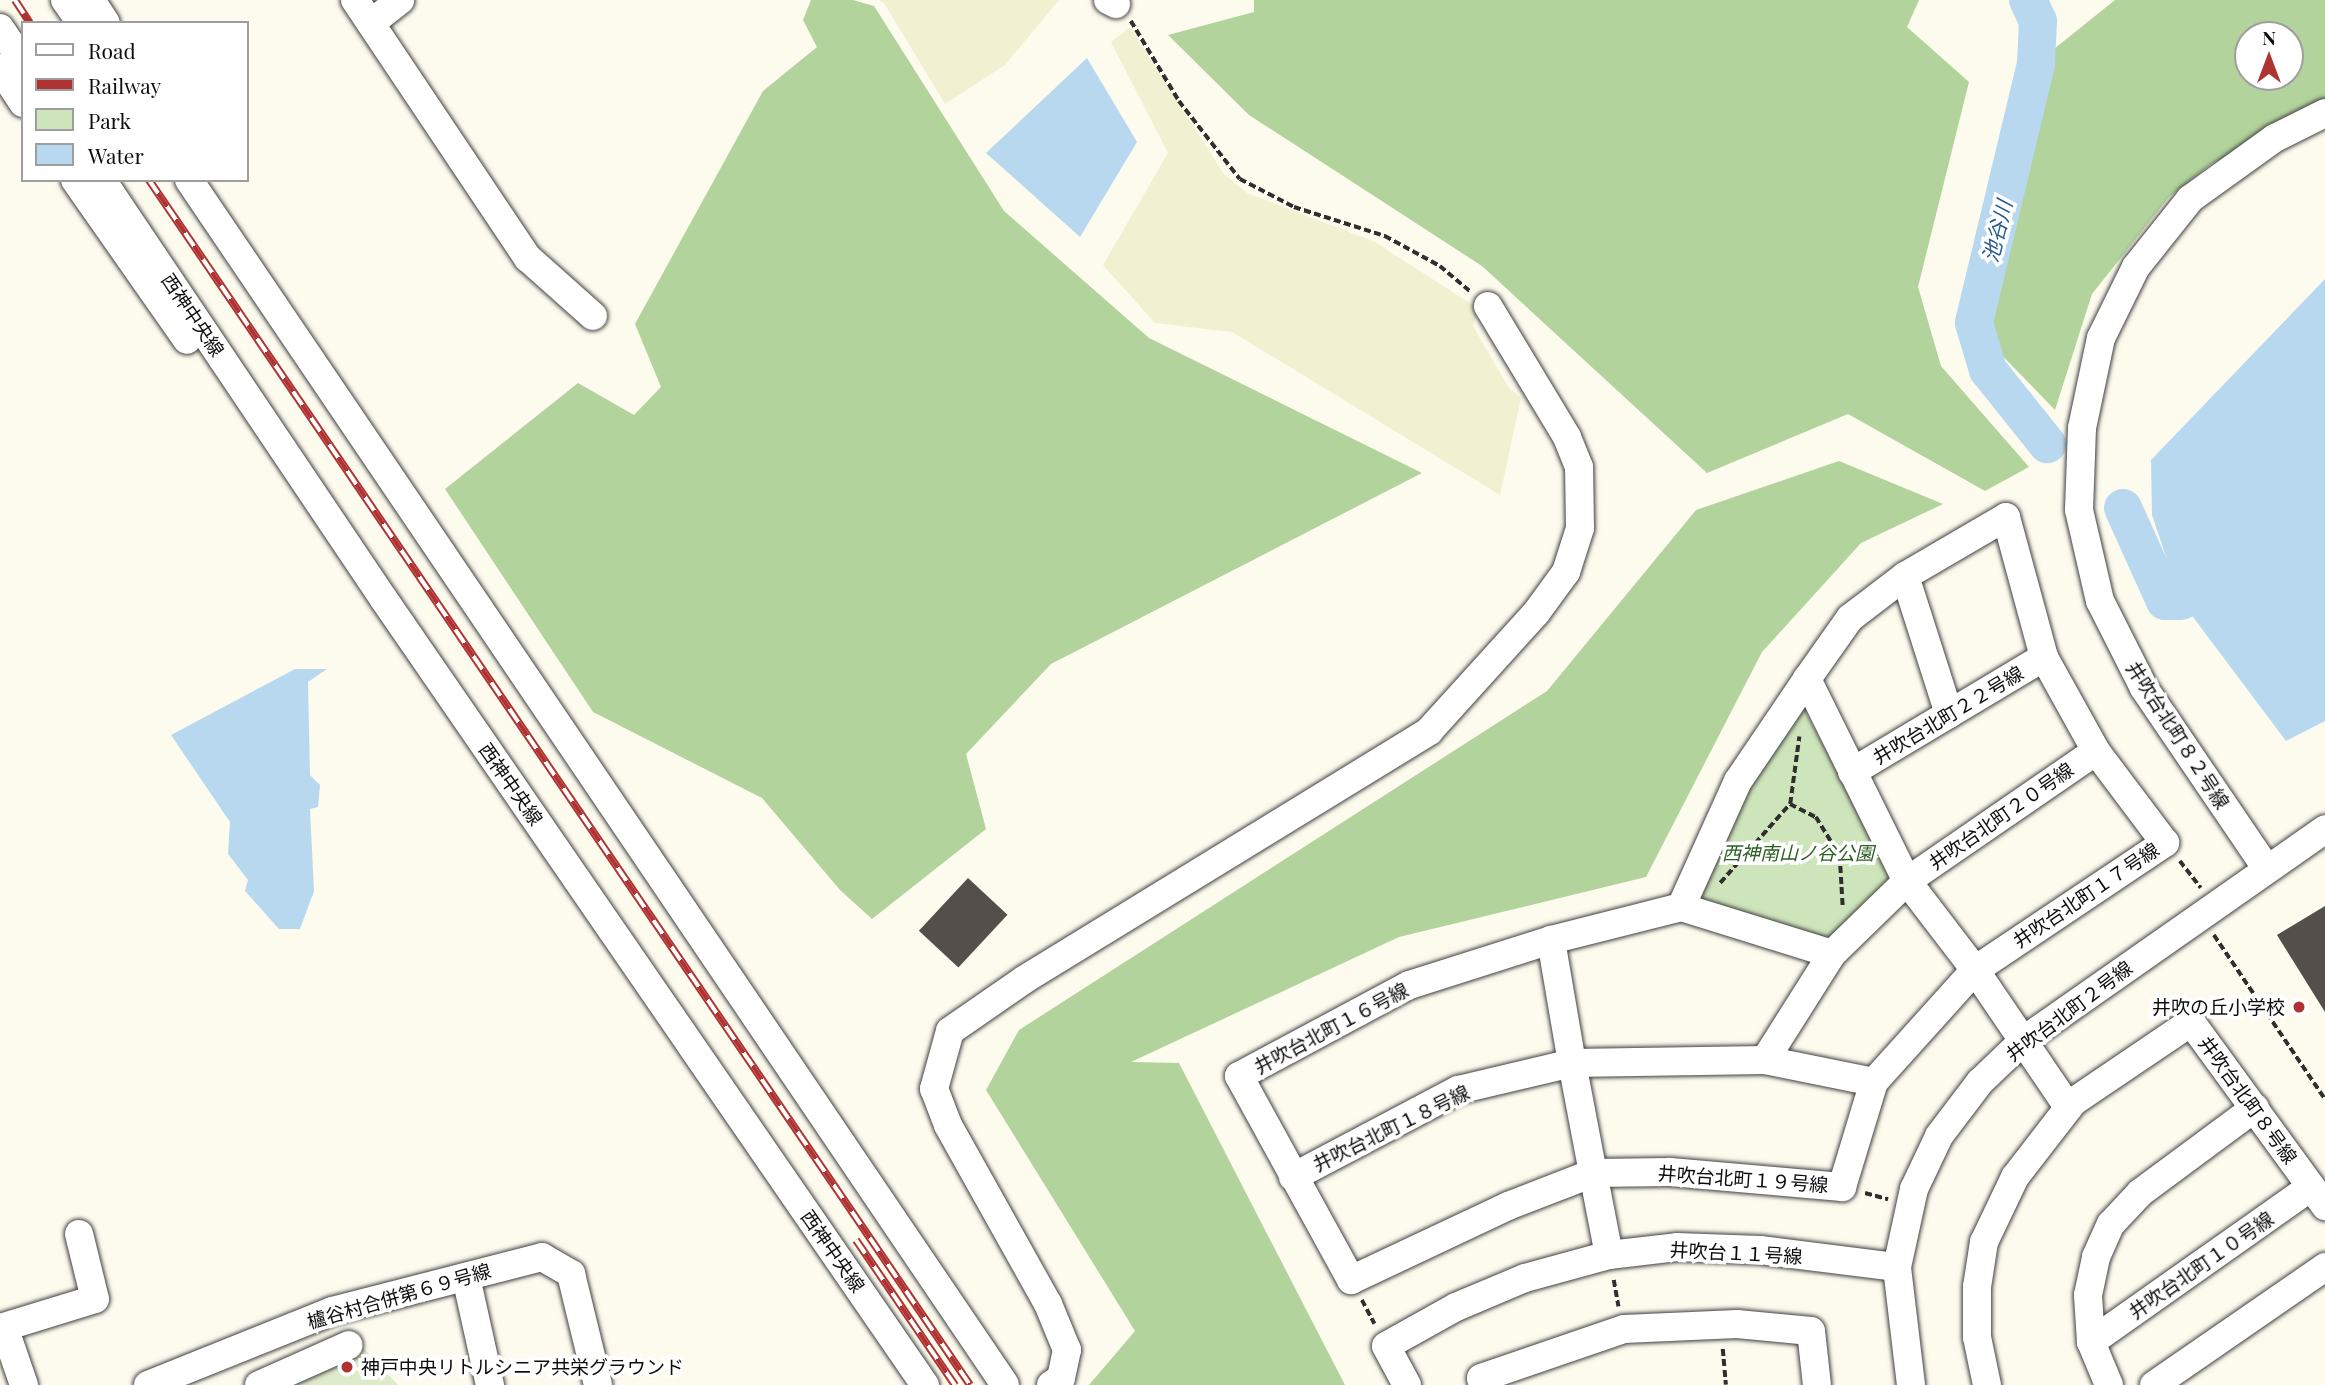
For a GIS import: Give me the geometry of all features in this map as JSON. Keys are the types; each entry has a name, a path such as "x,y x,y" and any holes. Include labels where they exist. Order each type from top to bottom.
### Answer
{"street":[{"path":"65,0 80,21"},
{"path":"91,0 105,21"},
{"path":"400,0 363,11 528,258 593,316"},
{"path":"0,28 21,59"},
{"path":"0,68 21,100"},
{"name":"井吹台北町８２号線","path":"2267,870 2144,688 2100,601 2079,510 2082,428 2101,338 2136,267 2190,199 2275,138 2325,113"},
{"path":"76,182 381,612 512,786"},
{"name":"西神中央線","path":"103,182 383,598 925,1385"},
{"path":"190,182 444,551 1005,1385"},
{"path":"212,182 390,452 573,742"},
{"path":"1051,1385 1061,1378 1067,1350 1048,1304 948,1125 934,1089 946,1040 950,1031 1025,979 1429,731 1536,613 1566,572 1580,528 1578,467 1567,437 1489,306"},
{"name":"井吹台北町１７号線","path":"1681,907 1738,781 1850,618 1905,576 2006,517 2044,657 2096,751 2165,843 1975,970"},
{"path":"1905,576 1949,714"},
{"name":"井吹台北町２２号線","path":"1852,772 2044,657"},
{"path":"1807,679 1907,881 1975,970 2068,1107"},
{"name":"井吹台北町２０号線","path":"1765,1060 1832,954 1907,881 2096,751"},
{"name":"井吹台北町２号線","path":"1911,1385 1897,1267 1911,1205 1939,1136 1980,1082 2024,1040 2325,829"},
{"path":"1609,1255 1551,940 1681,907 1832,954"},
{"name":"井吹台北町１６号線","path":"1351,1280 1239,1076 1409,985 1551,940"},
{"name":"井吹台北町１９号線","path":"1593,1173 1670,1172 1842,1187 1874,1082 1975,970"},
{"name":"井吹台北町８号線","path":"1987,1385 1977,1337 1977,1287 1984,1242 2015,1177 2068,1107 2191,1022 2318,1197"},
{"name":"井吹台北町１８号線","path":"1293,1177 1458,1090 1572,1063 1765,1060 1874,1082"},
{"path":"2109,1385 2091,1342 2088,1295 2096,1257 2111,1224 2140,1194 2255,1108"},
{"path":"1351,1280 1486,1216 1593,1173"},
{"name":"井吹台北町１０号線","path":"2091,1342 2318,1197"},
{"path":"24,1385 4,1327 95,1298 79,1234"},
{"name":"井吹台１１号線","path":"1386,1346 1456,1307 1513,1283 1609,1255 1677,1247 1760,1250 1897,1267"},
{"name":"櫨谷村合併第６９号線","path":"148,1385 338,1310 542,1257 571,1274 598,1385"},
{"path":"2154,1385 2325,1267"},
{"path":"466,1277 490,1385"},
{"path":"259,1385 350,1347 338,1310"},
{"path":"1483,1385 1481,1378 1624,1329 1721,1325 1811,1331 1817,1385"},
{"path":"1386,1346 1407,1385"}],"path":[{"path":"1112,2 1135,25 1179,101 1240,179 1294,208 1385,236 1440,266 1489,306"},
{"path":"1681,907 1729,877 1790,803 1800,734"},
{"path":"1790,803 1816,817 1840,856 1842,913"},
{"path":"2165,843 2325,1099"},
{"path":"1842,1187 1911,1205"},
{"path":"1609,1255 1624,1329"},
{"path":"1351,1280 1386,1346"},
{"path":"1721,1325 1726,1385"}],"green space":[{"path":"811,0 853,0 874,6 1004,211 1149,338 1422,473 1051,664 966,754 986,829 872,919 840,890 762,798 593,712 445,489 578,383 634,415 661,387 635,324 763,91 817,47 803,20"},
{"path":"878,0 1059,0 1005,65 945,104 884,3"},
{"path":"1254,0 1919,0 1907,27 1969,82 1918,287 1941,366 2029,467 1985,491 1848,414 1707,473 1482,266 1249,115 1168,35 1254,12"},
{"path":"2115,0 2325,0 2325,103 2211,164 2169,197 2092,294 2055,410 1992,345 1990,297 2049,53"},
{"path":"1130,27 1224,174 1247,193 1375,242 1479,309 1473,326 1509,388 1521,398 1500,495 1232,332 1155,323 1103,265 1168,153 1111,42"},
{"path":"1839,461 1943,504 1861,543 1762,652 1646,877 1399,937 1131,1062 1179,1063 1345,1385 1089,1385 1135,1331 986,1090 1019,1030 1547,691 1696,510"},
{"name":"西神南山ノ谷公園","path":"1802,705 1891,872 1886,889 1829,940 1696,900 1745,790"},
{"name":"神戸中央リトルシニア共栄グラウンド","path":"361,1345 398,1385 275,1385"}],"water":[{"path":"1087,58 1137,142 1080,237 986,153"},
{"path":"2325,279 2325,721 2286,741 2181,601 2152,515 2151,460"},
{"path":"295,669 327,669 308,682 310,775 320,785 318,807 310,809 314,891 300,929 279,929 245,891 248,880 228,854 230,822 171,735"}],"building":[{"path":"968,878 1007,915 958,967 919,931"},
{"path":"2325,906 2325,1012 2277,935"}],"waterway":[{"name":"池谷川","path":"2028,0 2038,21 2036,64 1974,323 1988,370 2047,444"},
{"name":"池谷川","path":"2123,508 2165,601 2181,601"}],"railway":[{"path":"15,0 29,21"},
{"path":"150,182 970,1385"},
{"path":"856,1240 955,1385"}],"place":[{"name":"井吹の丘小学校","path":"2299,1007"},
{"name":"神戸中央リトルシニア共栄グラウンド","path":"347,1367"}]}
